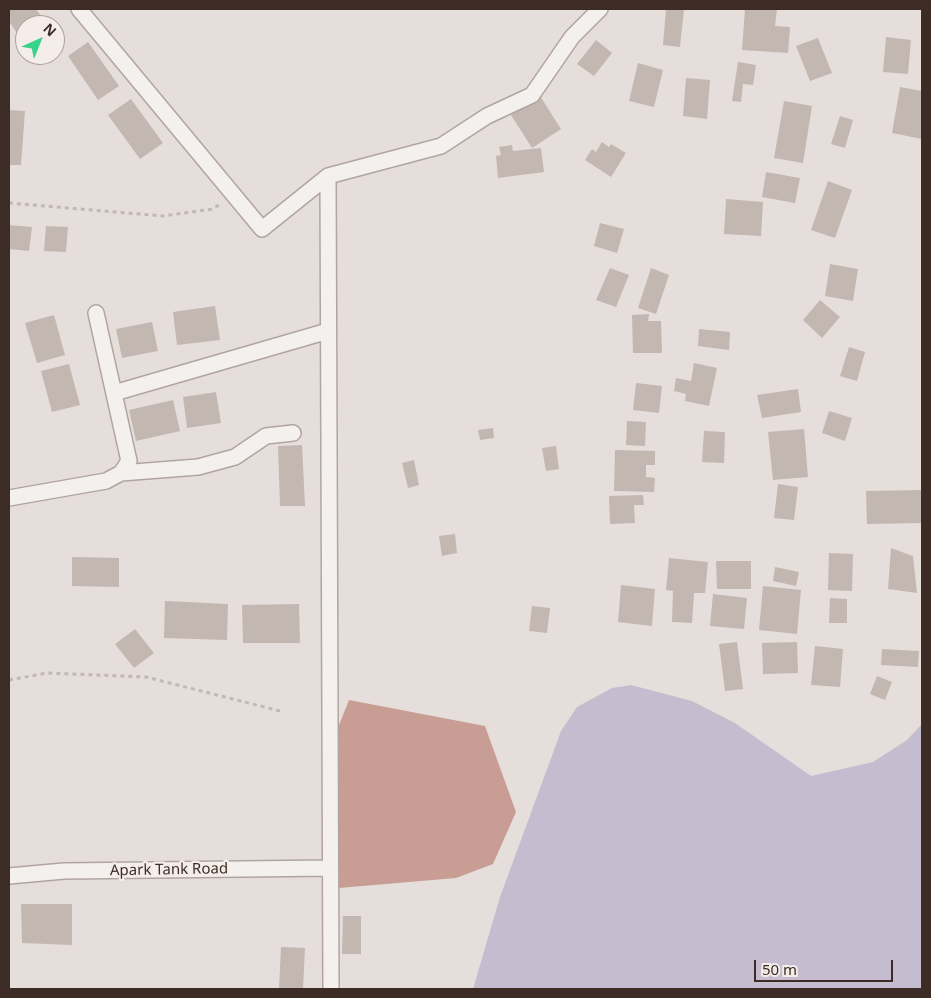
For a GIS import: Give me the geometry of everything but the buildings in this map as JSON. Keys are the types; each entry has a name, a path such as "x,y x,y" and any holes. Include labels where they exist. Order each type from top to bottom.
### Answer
{"street":[{"path":"80,9 262,229 328,176 441,146 487,116 532,95 572,37 600,9"},
{"path":"328,176 330,989"},
{"path":"96,313 128,462 121,473"},
{"path":"114,393 328,330"},
{"path":"9,498 106,481 121,473 198,467 235,456 266,436 293,433"},
{"name":"Apark Tank Road","path":"9,876 64,872 330,868"}],"path":[{"path":"9,203 163,216 213,209 233,195"},
{"path":"9,680 47,673 146,677 284,712"}],"shaded area":[{"path":"631,685 692,701 735,723 811,776 873,762 907,740 922,724 922,989 473,989 500,897 561,731 577,707 612,688"},
{"path":"349,700 485,726 516,812 493,864 456,878 339,888 337,730"}]}
